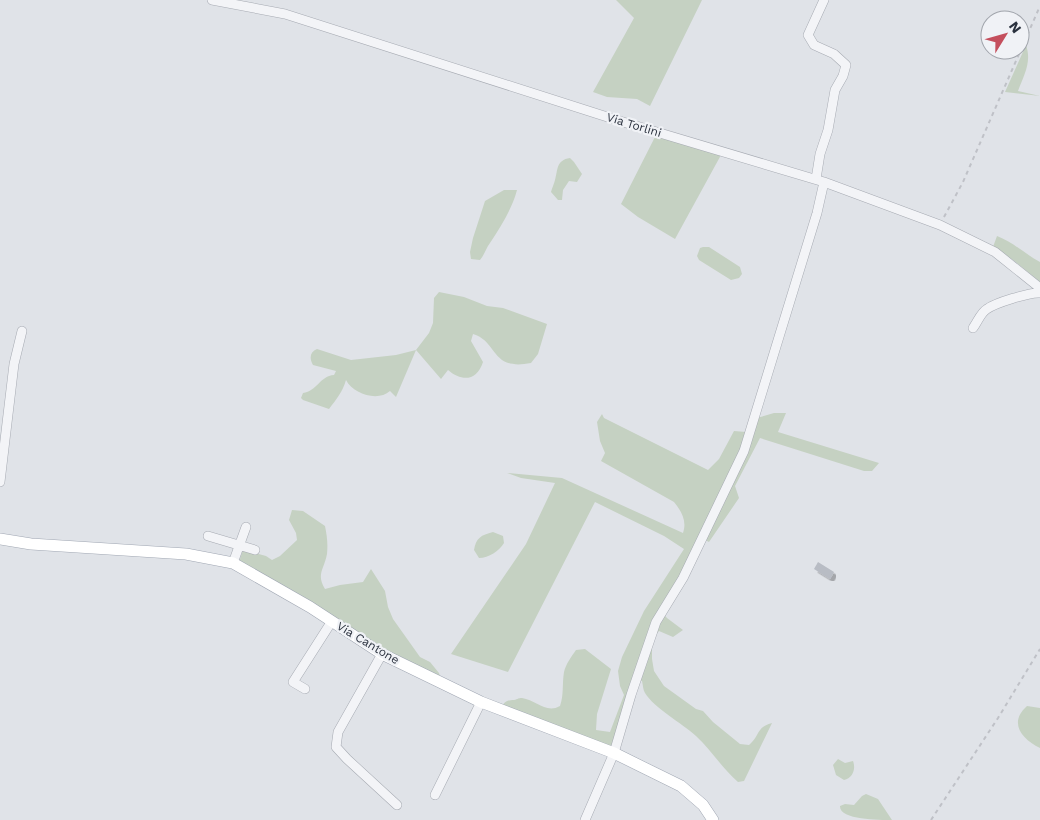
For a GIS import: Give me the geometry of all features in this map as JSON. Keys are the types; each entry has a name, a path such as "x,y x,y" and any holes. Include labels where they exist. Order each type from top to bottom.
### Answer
{"main road":[{"name":"Via Cantone","path":"0,538 30,544 186,554 233,563 332,621 382,654 481,702 614,753 681,786 703,805 713,820"}],"street":[{"name":"Via Torlini","path":"212,0 285,14 623,122 820,180 940,225 995,252 1040,288"},
{"path":"585,820 614,753 630,695 656,622 683,578 744,450 817,212 820,154 828,130 835,90 846,66 834,54 814,45 808,35 824,0"},
{"path":"974,328 986,309 1035,292 1040,293"},
{"path":"0,482 14,364 22,331"},
{"path":"233,563 246,527"},
{"path":"208,536 255,550"},
{"path":"304,689 293,682 332,621"},
{"path":"382,654 338,732 336,748 398,805"},
{"path":"435,795 481,702"}],"path":[{"path":"940,225 963,182 1040,6"},
{"path":"931,820 998,718 1040,648"}],"green space":[{"path":"616,0 702,0 650,106 637,99 607,97 593,92 634,18"},
{"path":"1019,60 1028,60 1018,91 1040,96 1005,92"},
{"path":"656,135 721,155 675,239 638,217 621,204"},
{"path":"570,158 582,174 577,182 569,181 563,190 562,200 558,200 551,192 557,169 562,161"},
{"path":"504,190 517,190 509,211 480,260 471,259 470,252 473,238 485,201"},
{"path":"997,236 1040,262 1040,282 1013,260 993,247"},
{"path":"709,247 740,267 742,274 739,278 731,280 699,260 697,256 700,248"},
{"path":"439,292 464,297 487,306 503,308 547,324 538,354 531,363 508,363 501,359 481,338 473,334 471,341 483,362 477,373 469,378 453,374 448,370 441,379 416,350 429,333 433,323 434,298"},
{"path":"317,349 351,360 396,355 416,350 396,397 390,391 379,396 360,393 349,385 346,380 337,399 329,409 301,398 303,393 308,392 325,378 334,375 336,371 313,365 311,356"},
{"path":"774,413 786,413 778,432 879,463 872,471 864,471 760,438 735,486 739,498 709,542 699,537 681,576 660,610 683,630 673,637 659,631 654,637 652,659 654,671 664,686 696,709 703,711 713,722 740,744 749,745 763,727 772,723 744,781 738,782 696,736 649,699 643,689 642,681 635,678 611,748 501,708 509,700 521,698 546,708 560,706 566,666 576,650 585,649 611,669 597,714 596,730 610,732 624,695 620,686 618,671 622,657 644,611 684,549 664,536 595,502 508,672 451,654 526,544 555,483 521,478 507,473 562,478 683,533 683,517 674,502 601,461 605,453 600,441 597,422 602,414 604,418 708,470 719,459 734,431 746,432 750,420"},
{"path":"292,510 303,511 325,526 327,554 321,579 325,589 363,582 371,569 385,591 388,607 393,619 420,657 430,662 439,673 441,679 382,649 238,565 243,550 266,556 272,560 280,556 297,540 296,533 289,520"},
{"path":"493,532 503,536 504,543 493,554 479,558 474,550 476,543 482,536"},
{"path":"1027,706 1040,708 1040,748 1023,735 1018,724 1021,712"},
{"path":"838,759 845,763 853,761 853,773 847,779 844,780 836,775 833,765"},
{"path":"866,794 878,799 892,820 853,817 841,811 840,806 845,804 854,805"}],"building":[{"path":"818,562 834,572 830,579 814,569"}]}
